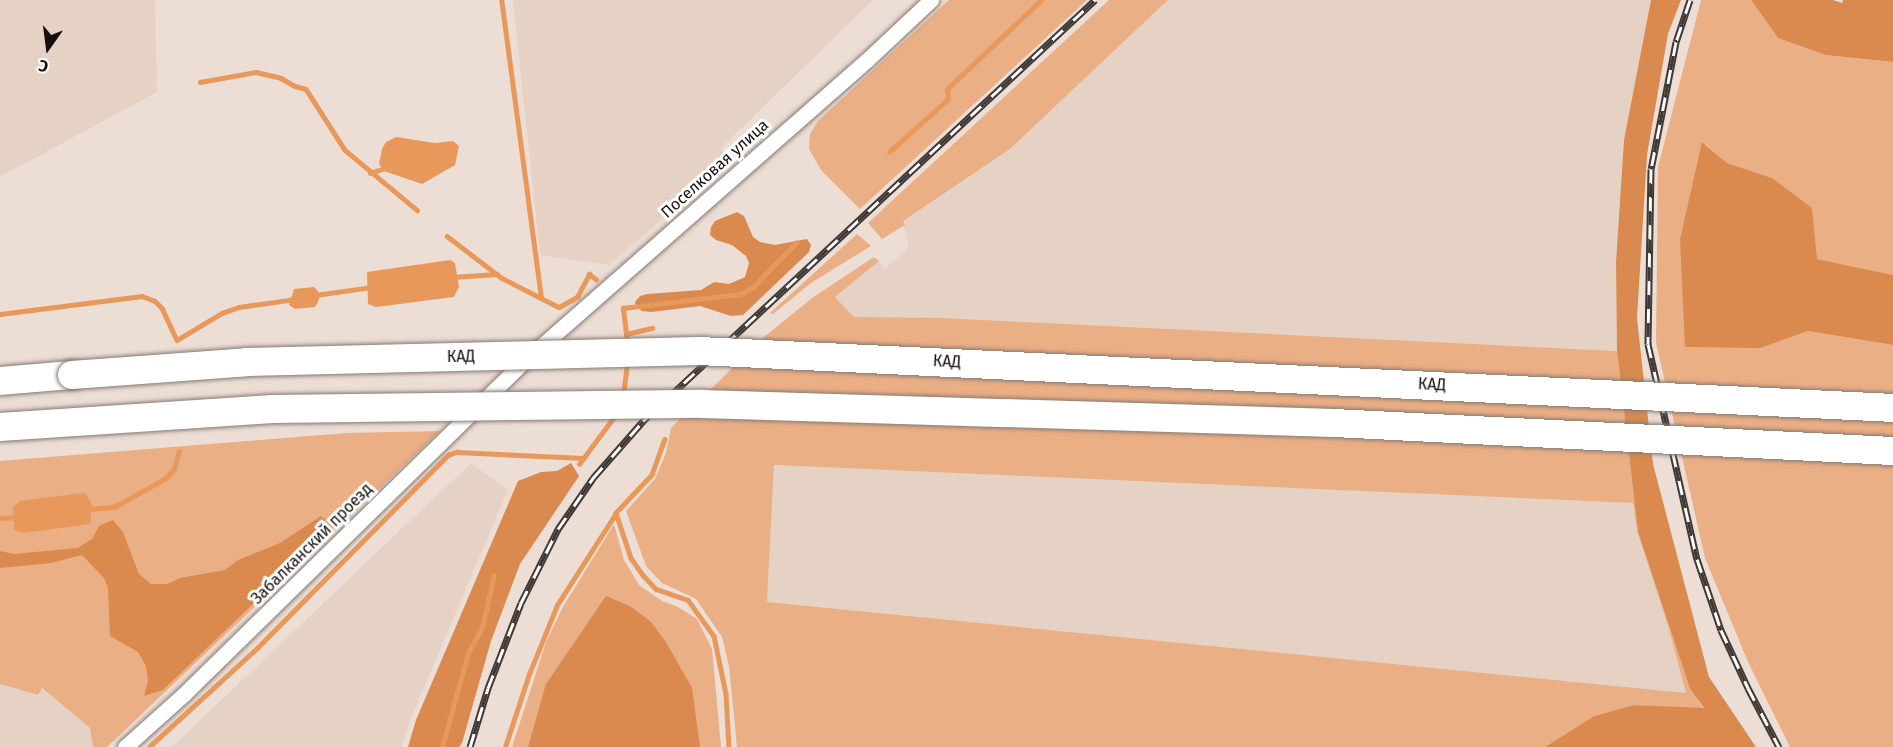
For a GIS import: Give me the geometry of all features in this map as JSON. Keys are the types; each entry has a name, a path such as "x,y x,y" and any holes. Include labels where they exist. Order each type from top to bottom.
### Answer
{"highway":[{"name":"КАД","path":"0,381 247,362 699,351 1893,408"},
{"path":"0,427 272,409 702,404 1334,423 1893,451"}],"street":[{"name":"Поселковая улица","path":"522,363 867,60 931,0"},
{"name":"Забалканский проезд","path":"125,747 184,694 522,363"}],"shaded area":[{"path":"0,0 155,0 157,92 0,177"},
{"path":"513,0 873,0 722,147 724,166 609,265 540,255"},
{"path":"949,0 1087,0 860,209 821,170 809,149 810,134 818,121"},
{"path":"1109,0 1168,0 1010,149 903,221 905,225 882,239 868,223"},
{"path":"1168,0 1651,0 1624,140 1616,262 1617,351 943,318 854,317 835,297 879,261 885,269 909,247 902,221 1010,149"},
{"path":"1651,0 1681,0 1668,34 1647,155 1637,318 1653,464 1709,677 1756,747 1545,747 1594,716 1634,705 1704,708 1690,689 1638,532 1617,351 1616,262 1624,140"},
{"path":"1701,0 1751,0 1778,38 1825,55 1893,62 1893,275 1817,259 1772,178 1727,163 1703,142 1680,239 1684,287 1761,348 1808,331 1893,345 1893,747 1790,747 1748,662 1705,558 1656,343 1658,167"},
{"path":"1751,0 1833,0 1842,3 1843,0 1893,0 1893,62 1825,55 1778,38"},
{"path":"396,137 435,143 453,141 459,146 455,165 422,184 384,171 379,164 382,149 386,142"},
{"path":"1702,142 1727,163 1772,178 1812,208 1817,259 1893,275 1893,345 1808,331 1761,348 1685,347 1680,239"},
{"path":"737,212 744,216 753,237 760,242 775,245 807,239 811,245 809,252 743,315 731,316 700,306 651,312 642,311 636,306 635,302 640,296 647,294 701,290 714,282 729,284 745,277 749,263 746,256 732,245 716,240 710,235 715,221"},
{"path":"857,234 871,246 811,283 773,314 770,313"},
{"path":"874,257 879,261 835,297 854,317 943,318 1617,351 1638,532 1690,689 1704,709 1634,705 1594,716 1545,747 737,747 729,666 722,637 696,599 662,583 646,566 626,511 655,479 666,453 671,428 763,338 812,298","holes":["774,465 1633,503 1637,531 1668,626 1686,693 767,602"]},
{"path":"450,260 455,263 459,287 454,297 376,307 368,304 367,272"},
{"path":"314,287 318,291 319,300 315,307 295,309 289,305 294,289"},
{"path":"440,431 107,747 93,747 90,728 42,688 38,695 0,684 0,461 346,433"},
{"path":"471,463 508,490 411,718 402,747 172,747"},
{"path":"571,463 579,476 520,564 491,641 462,743 459,747 408,747 416,720 518,481 541,472 557,471"},
{"path":"774,465 1633,503 1637,531 1668,626 1686,694 767,602"},
{"path":"83,493 87,495 92,505 90,524 22,533 14,529 13,507 20,501"},
{"path":"321,516 334,527 163,690 144,696 148,681 146,666 138,652 110,636 108,588 104,578 82,555 51,563 0,568 0,551 14,554 77,548 92,539 99,526 113,520 123,532 139,574 151,584 167,584 180,578 225,570 238,560 280,543"},
{"path":"614,524 624,560 639,585 662,601 678,607 697,619 712,649 721,747 512,747 546,642 563,607"},
{"path":"606,596 630,606 651,622 666,642 692,688 700,747 528,747 546,684"},
{"path":"0,684 37,695 41,688 91,728 93,747 0,747"}],"waterway":[{"path":"447,236 502,278 541,298 501,0"},
{"path":"889,152 948,99 947,89 1041,0"},
{"path":"200,82 256,72 281,78 306,89 345,150 417,210"},
{"path":"370,173 388,167"},
{"path":"627,342 623,308 740,294 753,287 796,243"},
{"path":"452,277 497,274"},
{"path":"541,298 559,307 577,297 589,274 596,279"},
{"path":"315,295 372,287"},
{"path":"0,314 142,296 155,301 162,308 177,340 222,313 239,307 295,299"},
{"path":"626,334 652,328"},
{"path":"623,396 627,362"},
{"path":"579,464 616,414"},
{"path":"665,439 652,475 616,513 631,558 643,575 656,589 688,600 714,636 726,694 729,747"},
{"path":"89,509 114,507 166,478 174,469 179,452"},
{"path":"149,747 257,648 448,455 456,452 584,458"},
{"path":"505,747 529,674 557,605 616,513"},
{"path":"0,518 18,517"},
{"path":"442,747 468,653 482,628 494,575"}],"railway":[{"path":"470,747 488,688 521,603 558,529 593,478 643,421 1095,0"},
{"path":"1690,0 1676,42 1651,169 1648,344 1697,559 1721,630 1779,747"}]}
